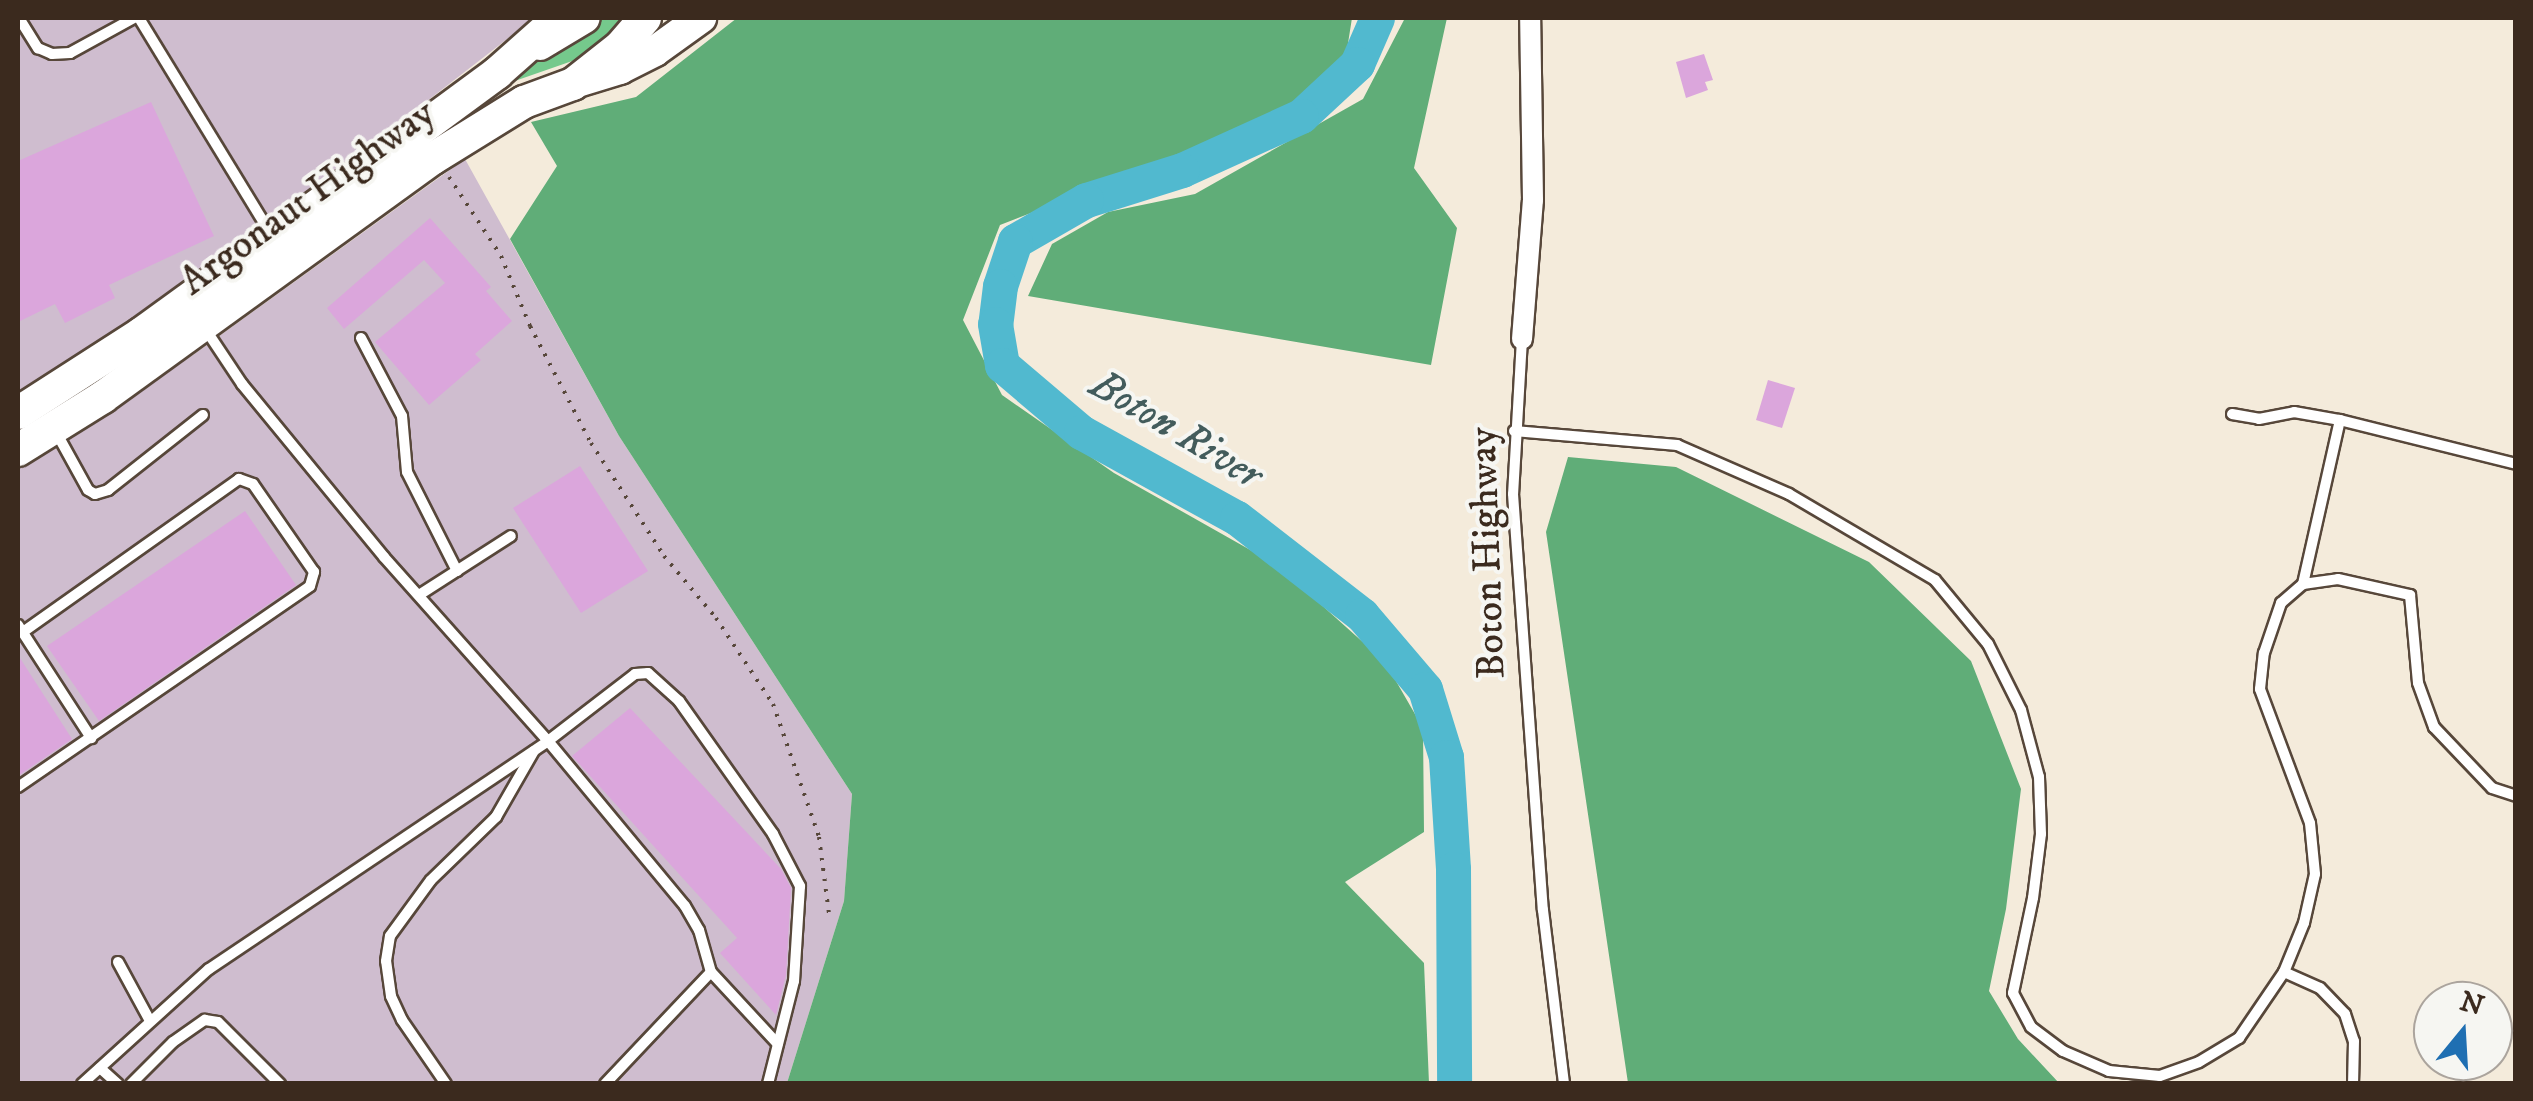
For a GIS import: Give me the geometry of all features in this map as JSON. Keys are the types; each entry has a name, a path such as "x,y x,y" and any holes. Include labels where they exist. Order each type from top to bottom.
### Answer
{"main road":[{"name":"Argonaut Highway","path":"281,252 560,18"},
{"path":"497,73 585,18"},
{"name":"Argonaut Highway","path":"18,450 37,414 113,361 195,313 281,252 524,102 573,84 620,48 644,18"},
{"path":"573,84 620,70 701,18"}],"street":[{"name":"Boton Highway","path":"1522,339 1533,200 1530,18"}],"lane":[{"path":"19,18 38,48 52,54 70,53 137,18 281,252"},
{"path":"195,313 242,384 685,906 712,972 778,1044"},
{"path":"361,338 402,416 406,472 457,571"},
{"name":"Boton Highway","path":"1522,339 1513,494 1543,910 1564,1084"},
{"path":"2232,414 2260,419 2294,412 2340,420 2516,464"},
{"path":"37,414 96,494 108,490 203,415"},
{"path":"2303,584 2340,420"},
{"path":"1514,431 1677,446 1789,494 1936,580 1988,644 2021,710 2039,777 2041,834 2034,898 2013,993 2031,1027 2063,1050 2109,1072 2160,1076 2199,1062 2239,1038 2284,972 2304,923 2314,874 2310,823 2260,690 2264,653 2281,603 2303,584 2338,579 2410,595 2418,682 2434,727 2492,788 2516,796"},
{"path":"18,787 91,738 310,586 314,572 252,484 239,478 20,628 91,738"},
{"path":"419,595 511,536"},
{"path":"82,1084 208,969 548,741 635,674 648,673 679,701 773,834 800,886 794,981 768,1084"},
{"path":"446,1084 402,1020 392,996 386,962 390,936 431,880 496,817 534,750"},
{"path":"118,962 150,1021"},
{"path":"606,1084 712,972"},
{"path":"2284,972 2320,988 2345,1014 2354,1042 2353,1084"},
{"path":"131,1084 172,1042 204,1020 218,1022 280,1084"},
{"path":"100,1068 118,1084"}],"path":[{"path":"432,158 481,219 502,256 530,326 591,443 664,556 716,618 773,704 819,837 829,914"}],"shaded area":[{"path":"18,18 534,18 266,226 18,399"},
{"path":"465,159 619,436 852,794 844,901 787,1083 18,1084 18,469 193,355"}],"green space":[{"path":"601,18 627,18 598,47 578,59 509,83 568,35"},
{"path":"737,18 1352,18 1346,56 1292,106 1178,156 1000,225 963,320 1002,395 1114,473 1277,565 1385,662 1423,728 1424,832 1345,882 1424,963 1429,1083 787,1083 844,901 852,794 619,436 510,239 557,166 531,122 636,97"},
{"path":"1405,18 1447,18 1414,168 1457,228 1431,365 1028,296 1052,244 1108,212 1195,194 1363,99"},
{"path":"1568,457 1676,467 1869,562 1971,661 2021,789 2006,909 1989,991 2018,1039 2059,1083 1628,1083 1546,532"}],"building":[{"path":"1704,54 1713,80 1705,82 1708,90 1686,98 1676,62"},
{"path":"151,102 214,236 109,285 115,298 65,323 55,304 18,322 18,161"},
{"path":"430,218 491,287 486,291 512,321 475,354 481,360 429,405 375,342 445,283 424,260 344,329 327,308"},
{"path":"1768,380 1795,388 1782,428 1756,420"},
{"path":"580,466 648,571 581,613 513,508"},
{"path":"245,511 296,585 99,721 47,646"},
{"path":"18,655 72,739 18,776"},
{"path":"630,708 781,869 791,888 786,975 776,1015 720,953 737,938 572,756"}],"waterway":[{"name":"Boton River","path":"1377,18 1357,64 1301,116 1182,170 1086,200 1015,241 1000,286 995,324 1002,365 1081,432 1237,518 1362,615 1425,689 1446,757 1453,869 1454,1084"}]}
